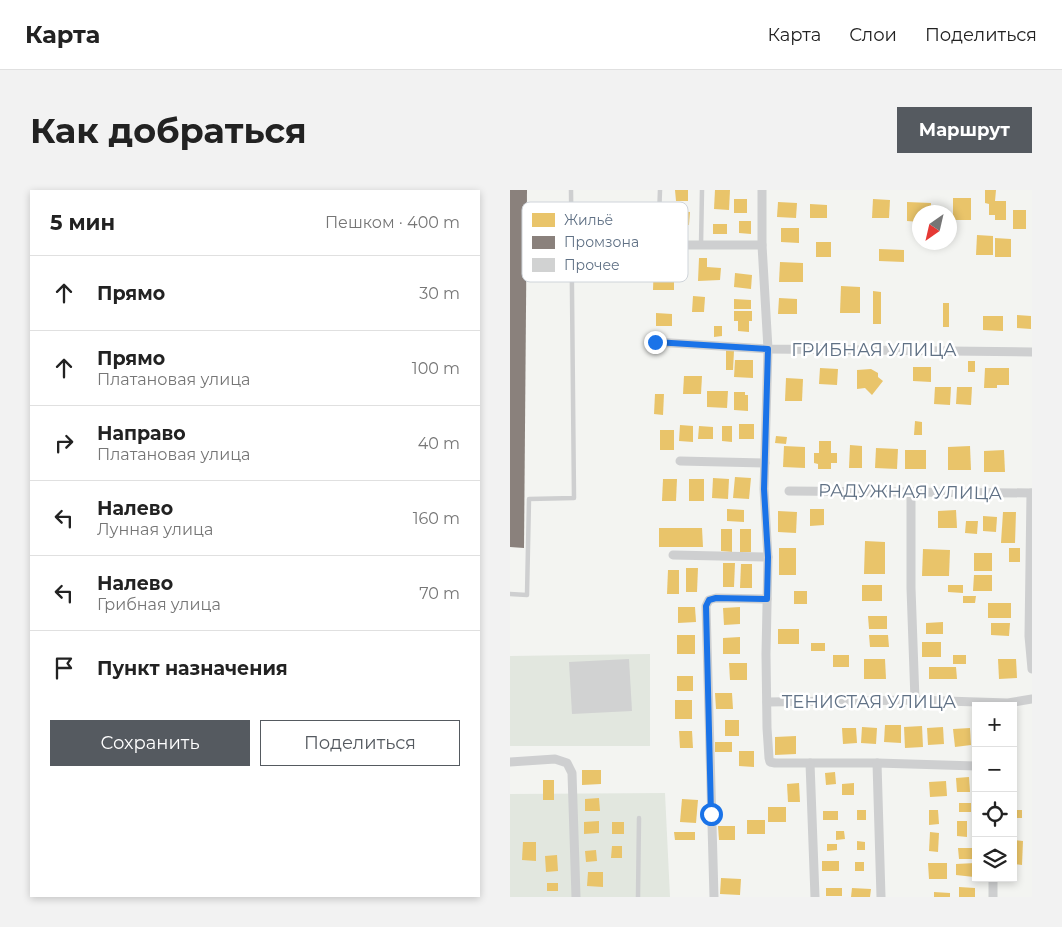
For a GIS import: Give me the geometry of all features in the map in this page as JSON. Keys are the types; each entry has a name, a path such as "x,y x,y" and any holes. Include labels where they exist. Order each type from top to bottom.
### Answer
{"street":[{"path":"762,190 762,245 768,349 764,489 768,557 767,728 770,762 775,764 877,762 972,766"},
{"path":"688,245 762,245"},
{"name":"ГРИБНАЯ УЛИЦА","path":"655,342 768,349 1032,352"},
{"path":"680,461 765,463"},
{"name":"РАДУЖНАЯ УЛИЦА","path":"789,490 1032,493"},
{"path":"911,491 910,588 915,700"},
{"path":"1032,493 1029,636 1032,669"},
{"path":"673,555 768,557"},
{"path":"714,897 706,606 709,600 716,598 767,599"},
{"name":"ТЕНИСТАЯ УЛИЦА","path":"767,702 915,700 1008,703 1032,699"},
{"path":"510,762 555,760 567,763 572,773 576,897"},
{"path":"877,762 881,897"},
{"path":"810,763 815,897"},
{"path":"993,882 993,897"}],"lane":[{"path":"701,245 702,190"},
{"path":"510,594 526,595 530,499 574,498 572,282"},
{"path":"638,897 639,818"}],"shaded area":[{"path":"650,654 650,746 510,746 510,656"},
{"path":"665,793 670,897 510,897 510,794"}],"building: Жильё":[{"path":"675,190 688,190 688,201 676,201"},
{"path":"715,190 730,190 729,210 714,209"},
{"path":"985,190 996,190 995,201 1006,201 1006,220 995,220 995,215 989,215 989,204 985,203"},
{"path":"953,198 971,198 971,220 957,220 957,205 953,205"},
{"path":"734,199 747,199 747,213 734,213"},
{"path":"873,199 890,200 889,218 872,218"},
{"path":"778,202 797,203 796,218 777,217"},
{"path":"907,202 931,203 931,205 912,205 912,221 907,221"},
{"path":"810,204 827,205 827,218 810,218"},
{"path":"1013,210 1026,210 1026,229 1013,229"},
{"path":"688,212 690,212 688,225"},
{"path":"739,221 751,221 751,234 739,233"},
{"path":"713,224 727,224 727,234 713,234"},
{"path":"781,228 799,228 799,243 781,242"},
{"path":"977,235 993,236 993,255 976,255"},
{"path":"995,238 1011,239 1011,257 995,257"},
{"path":"816,242 831,242 831,257 816,257"},
{"path":"879,249 904,250 904,262 879,261"},
{"path":"699,258 707,258 707,267 721,268 720,280 698,281"},
{"path":"780,262 803,263 803,282 779,282"},
{"path":"735,273 752,275 751,289 734,287"},
{"path":"653,282 674,282 674,290 653,290"},
{"path":"841,286 860,287 860,313 840,313"},
{"path":"873,291 881,292 881,324 873,324"},
{"path":"693,296 705,297 704,312 692,312"},
{"path":"779,298 797,299 797,314 778,314"},
{"path":"734,299 751,300 751,309 734,309"},
{"path":"943,303 949,303 949,327 943,327"},
{"path":"734,311 752,311 752,321 749,321 749,332 738,331 738,321 734,321"},
{"path":"656,313 672,314 672,326 656,326"},
{"path":"1017,315 1031,316 1031,329 1017,328"},
{"path":"983,316 1003,316 1003,331 983,330"},
{"path":"714,326 722,326 722,336 714,337"},
{"path":"726,350 734,351 733,370 726,370"},
{"path":"735,360 753,360 753,378 734,377"},
{"path":"968,361 975,361 975,372 968,372"},
{"path":"913,367 931,367 931,382 913,381"},
{"path":"820,368 838,369 837,385 819,384"},
{"path":"985,368 1009,368 1009,385 997,385 997,388 984,388"},
{"path":"871,369 878,373 878,377 883,381 872,395 865,388 857,389 857,370"},
{"path":"684,376 702,376 701,394 683,394"},
{"path":"786,378 803,379 802,401 785,401"},
{"path":"935,387 951,387 950,405 934,404"},
{"path":"957,387 972,387 971,405 956,404"},
{"path":"707,391 728,391 727,408 707,407"},
{"path":"734,392 745,392 745,395 748,395 748,411 734,410"},
{"path":"655,394 664,394 663,415 654,414"},
{"path":"915,421 922,422 922,435 914,435"},
{"path":"739,424 754,424 754,439 739,439"},
{"path":"680,425 693,426 693,442 679,441"},
{"path":"699,426 713,427 713,439 698,439"},
{"path":"722,426 732,426 732,442 722,441"},
{"path":"660,430 674,430 674,450 660,450"},
{"path":"776,436 787,437 786,444 775,443"},
{"path":"819,441 831,441 831,453 837,453 837,463 831,463 831,469 818,469 818,464 814,463 814,453 819,453"},
{"path":"850,445 862,446 862,468 849,468"},
{"path":"784,446 805,447 805,468 783,467"},
{"path":"970,446 971,470 948,470 948,447"},
{"path":"876,448 898,449 897,469 875,468"},
{"path":"905,450 926,450 926,469 905,469"},
{"path":"1004,450 1005,472 984,472 984,451"},
{"path":"735,477 751,478 749,499 733,498"},
{"path":"713,478 729,479 728,499 712,498"},
{"path":"663,479 677,479 676,501 662,501"},
{"path":"689,479 704,479 704,501 689,501"},
{"path":"727,509 744,510 744,522 727,521"},
{"path":"810,509 824,509 824,525 810,526"},
{"path":"956,510 957,528 938,528 938,511"},
{"path":"778,511 797,512 796,533 778,532"},
{"path":"1003,512 1016,512 1015,543 1001,543"},
{"path":"983,516 997,517 996,532 983,531"},
{"path":"966,521 978,521 977,534 965,533"},
{"path":"659,528 702,528 703,547 659,547"},
{"path":"721,529 732,529 732,552 721,551"},
{"path":"740,529 751,529 751,552 740,552"},
{"path":"865,541 885,542 885,574 864,574"},
{"path":"779,548 796,548 796,575 779,575"},
{"path":"1009,548 1020,548 1020,562 1009,562"},
{"path":"923,549 950,550 949,576 922,576"},
{"path":"974,553 992,553 992,571 974,571"},
{"path":"723,563 735,563 734,587 723,587"},
{"path":"741,564 752,564 752,588 740,588"},
{"path":"686,568 698,568 697,592 686,592"},
{"path":"668,570 679,570 679,594 667,594"},
{"path":"974,575 992,575 992,591 973,591"},
{"path":"862,585 882,585 882,601 862,601"},
{"path":"948,585 963,585 963,593 948,592"},
{"path":"794,591 807,591 807,604 794,604"},
{"path":"963,596 976,596 975,603 963,603"},
{"path":"988,603 1011,603 1011,618 988,618"},
{"path":"678,607 695,607 696,622 678,623"},
{"path":"740,607 740,624 724,625 723,608"},
{"path":"868,616 887,616 887,629 869,629"},
{"path":"943,622 943,634 926,634 926,623"},
{"path":"991,623 1010,623 1009,636 991,635"},
{"path":"778,629 799,629 799,644 778,644"},
{"path":"677,635 695,635 695,654 677,654"},
{"path":"869,635 888,635 889,647 870,647"},
{"path":"740,637 740,654 723,654 723,638"},
{"path":"922,642 941,642 941,657 922,657"},
{"path":"811,643 825,643 825,651 811,651"},
{"path":"833,655 849,655 849,667 833,667"},
{"path":"953,655 966,655 966,664 953,664"},
{"path":"864,659 885,659 886,679 864,679"},
{"path":"998,659 1016,659 1017,678 999,679"},
{"path":"729,663 747,663 747,680 730,680"},
{"path":"929,667 956,667 957,679 929,679"},
{"path":"677,676 693,676 693,691 677,691"},
{"path":"715,693 732,693 733,709 716,709"},
{"path":"675,700 692,700 692,719 675,719"},
{"path":"725,720 739,720 739,736 725,736"},
{"path":"885,725 901,725 901,743 884,742"},
{"path":"922,726 923,747 905,748 904,727"},
{"path":"862,727 877,728 876,744 861,743"},
{"path":"943,727 944,744 928,745 927,728"},
{"path":"842,728 856,728 857,743 843,744"},
{"path":"970,728 971,745 955,747 953,729"},
{"path":"679,731 692,731 693,748 680,748"},
{"path":"796,736 796,754 775,755 775,737"},
{"path":"715,742 732,742 732,752 715,752"},
{"path":"739,751 754,751 754,767 739,766"},
{"path":"582,770 601,770 601,784 582,785"},
{"path":"835,772 836,784 826,785 825,773"},
{"path":"969,777 970,792 957,792 956,778"},
{"path":"543,780 554,780 554,800 543,800"},
{"path":"946,781 947,796 930,797 929,782"},
{"path":"799,783 800,802 788,802 787,784"},
{"path":"854,783 854,795 842,795 842,784"},
{"path":"599,798 600,811 585,811 585,799"},
{"path":"682,799 698,800 696,823 680,822"},
{"path":"959,803 971,803 971,812 959,812"},
{"path":"768,807 786,807 786,822 768,822"},
{"path":"857,810 866,810 866,820 857,820"},
{"path":"929,810 938,810 939,824 929,825"},
{"path":"1017,810 1022,810 1022,818 1017,818"},
{"path":"823,811 838,811 838,820 823,820"},
{"path":"747,820 765,820 765,834 747,834"},
{"path":"599,821 599,833 584,834 584,822"},
{"path":"957,821 967,821 967,837 957,836"},
{"path":"612,822 624,822 624,834 612,834"},
{"path":"718,826 735,826 735,840 719,840"},
{"path":"836,831 844,831 845,839 836,840"},
{"path":"674,832 695,832 695,840 675,840"},
{"path":"930,832 939,833 938,852 929,851"},
{"path":"1017,840 1023,841 1022,865 1017,864"},
{"path":"857,841 865,842 865,850 857,850"},
{"path":"523,842 536,842 536,861 522,860"},
{"path":"827,844 837,844 837,850 827,851"},
{"path":"612,846 622,846 622,858 611,858"},
{"path":"958,848 972,848 972,859 959,859"},
{"path":"596,850 597,861 586,862 585,851"},
{"path":"557,855 558,871 546,872 545,856"},
{"path":"822,861 839,861 839,871 822,871"},
{"path":"855,862 864,862 864,871 855,871"},
{"path":"928,863 947,863 947,879 929,879"},
{"path":"972,863 972,877 956,875 956,864"},
{"path":"588,872 603,872 603,887 587,886"},
{"path":"721,878 741,879 740,895 720,894"},
{"path":"547,883 558,883 558,891 547,891"},
{"path":"959,887 975,888 975,897 959,897"},
{"path":"826,888 842,888 842,896 826,896"},
{"path":"852,888 871,889 870,897 851,897"},
{"path":"934,892 950,893 950,897 934,897"}],"building: Промзона":[{"path":"510,190 527,190 527,202 522,202 522,282 526,282 524,548 510,547"}],"building: Прочее":[{"path":"629,659 632,711 572,714 569,662"}],"route":[{"path":"655,342 768,349 764,489 768,557 767,599 716,598 709,600 706,606 711,814"}]}
